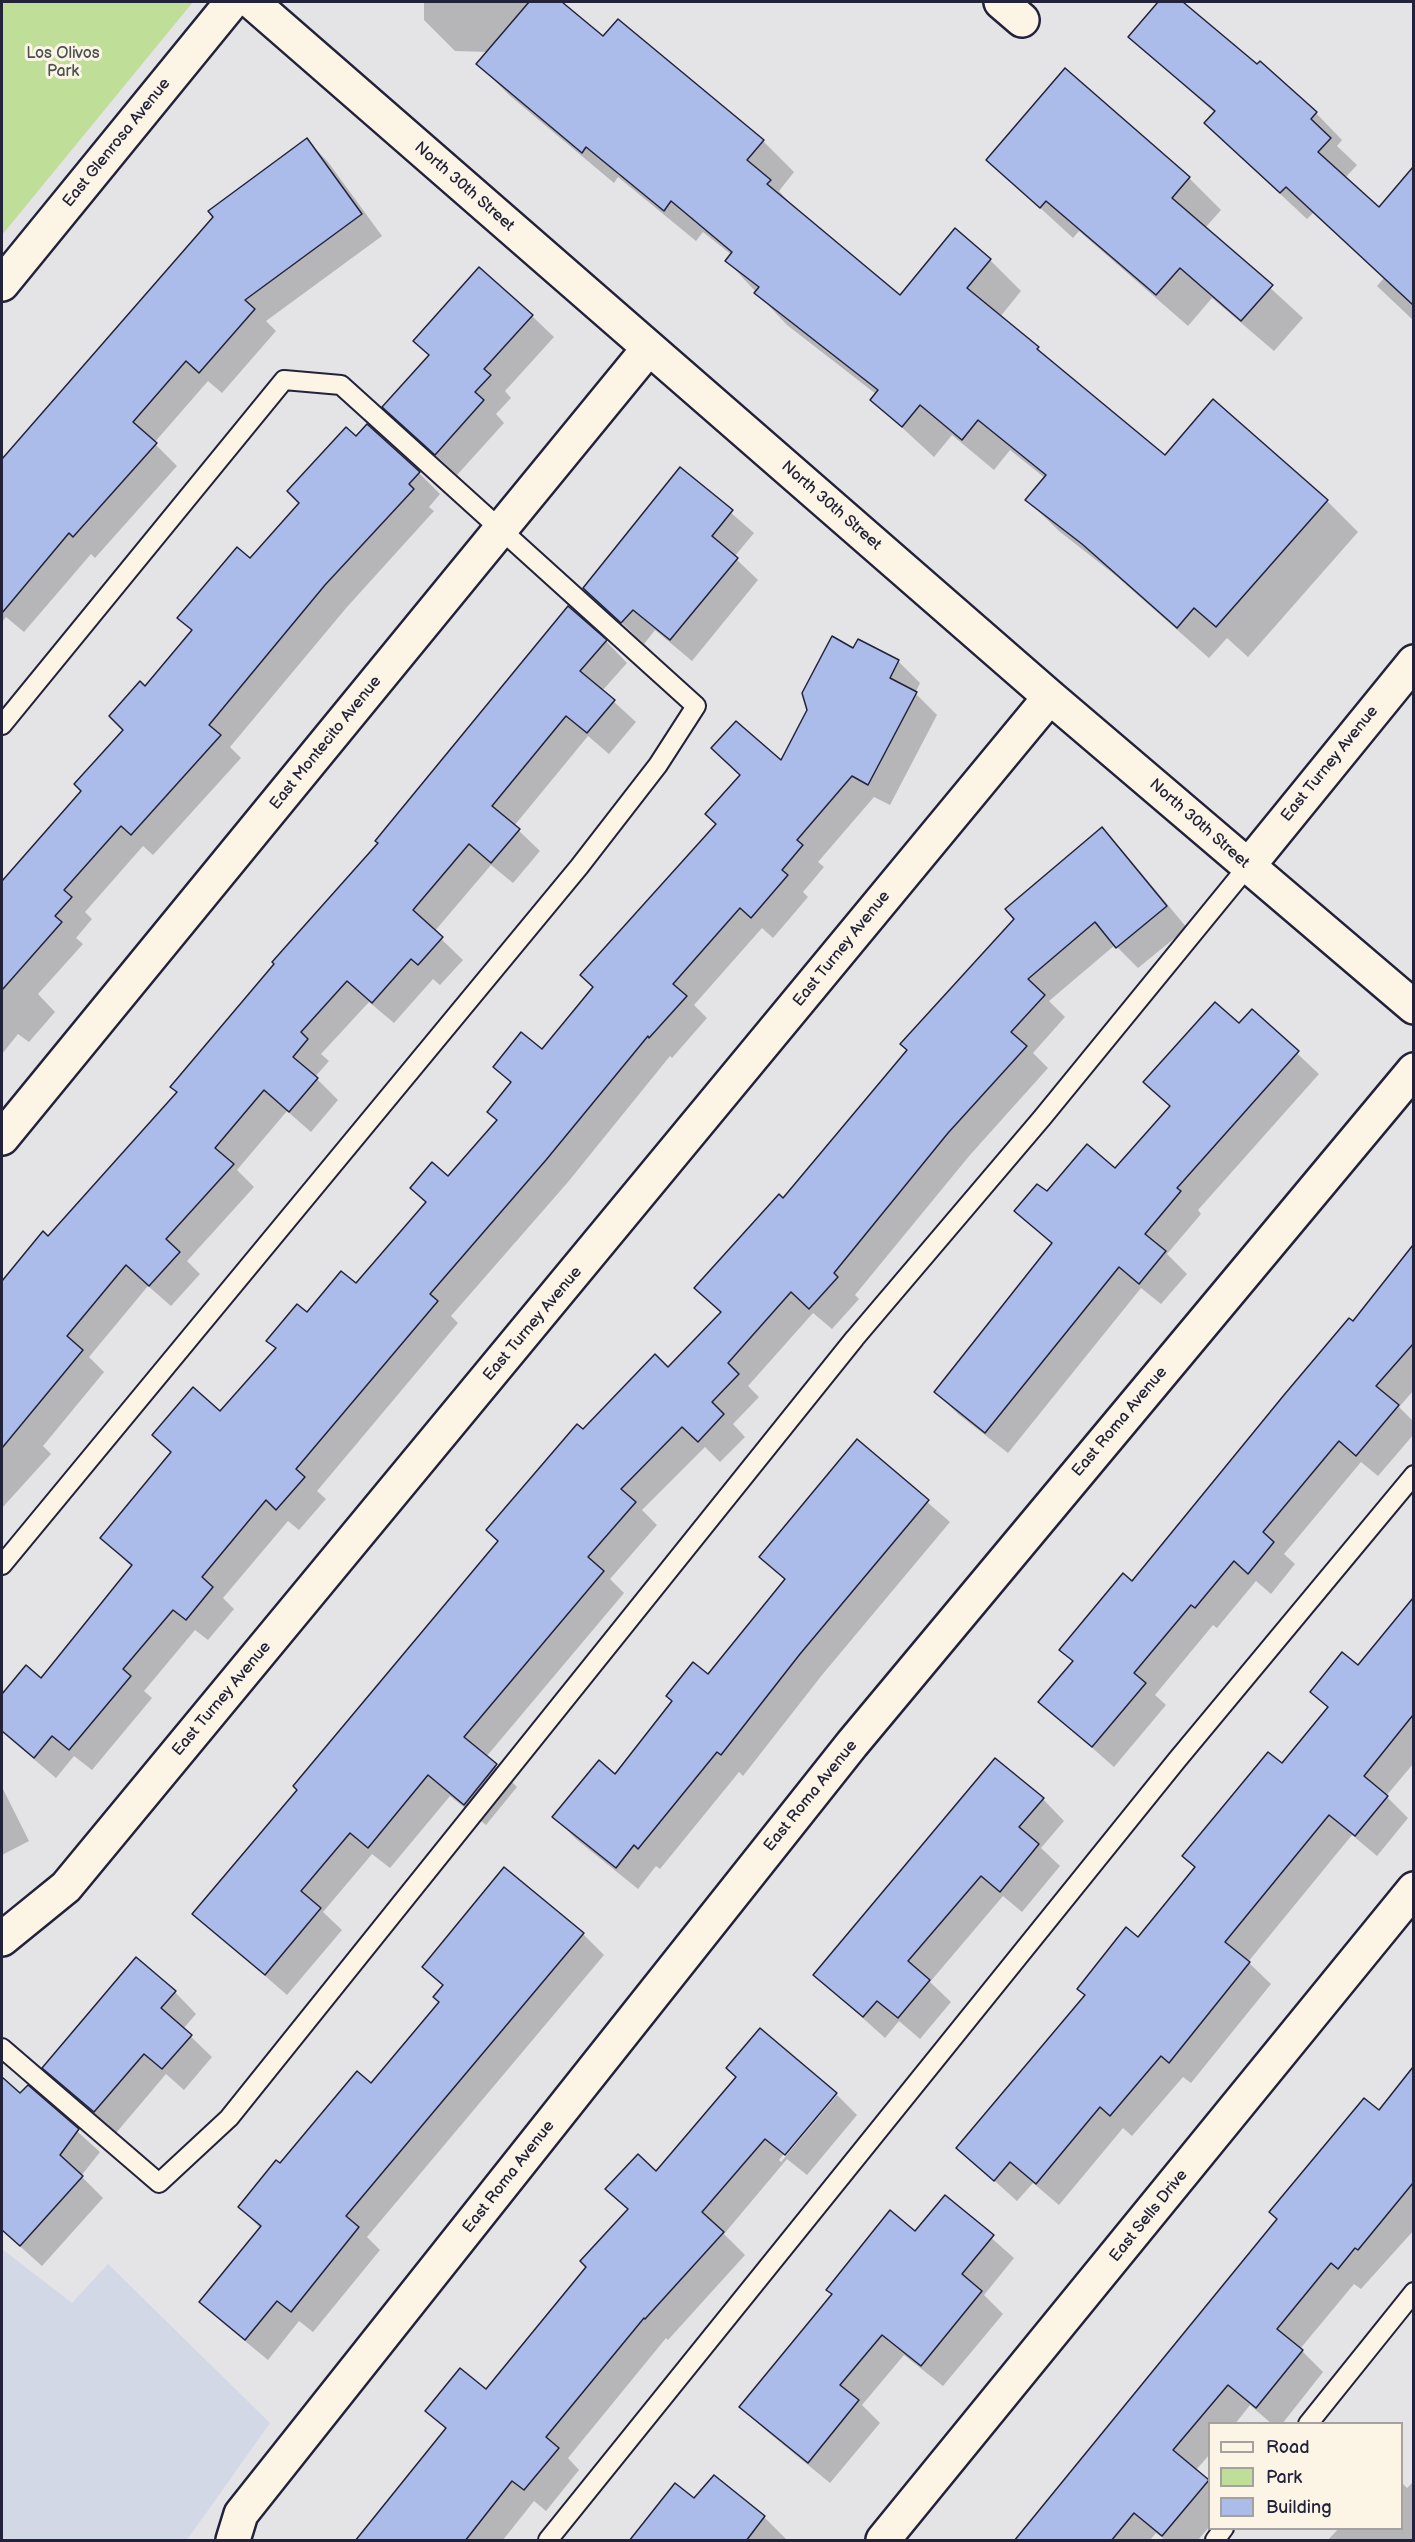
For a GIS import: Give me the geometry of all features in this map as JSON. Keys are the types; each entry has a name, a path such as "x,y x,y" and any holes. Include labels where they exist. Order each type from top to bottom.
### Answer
{"street":[{"name":"East Glenrosa Avenue","path":"2,284 232,2"},
{"name":"North 30th Street","path":"252,2 1050,697 1413,1007"},
{"name":"East Montecito Avenue","path":"2,1138 649,348"},
{"name":"East Turney Avenue","path":"1248,866 1413,662"},
{"name":"East Turney Avenue","path":"2,1939 66,1887 1050,697"},
{"name":"East Roma Avenue","path":"233,2541 241,2514 852,1744 1413,1070"},
{"name":"East Sells Drive","path":"883,2541 1413,1889"}],"lane":[{"path":"2,724 284,380 341,385 502,528 696,706 658,765 579,867 2,1565"},
{"path":"2,2048 159,2183 229,2118 855,1338 1049,1109 1248,866"},
{"path":"548,2541 1170,1769 1413,1475"},
{"path":"1310,2422 1413,2292"}],"shaded area":[{"path":"2,2249 72,2303 108,2264 270,2423 187,2540 2,2540"}],"green space":[{"name":"Los Olivos Park","path":"2,2 193,2 2,235"}],"building":[{"path":"529,2 562,2 603,36 618,19 764,140 747,160 771,180 767,184 900,295 955,228 991,259 967,288 1165,455 1213,399 1328,500 1216,627 1194,608 1177,628 1082,544 1025,500 1046,475 978,420 962,440 920,405 902,427 870,400 878,390 754,293 759,287 725,261 732,252 671,201 664,211 586,147 582,153 476,64"},
{"path":"1158,2 1183,2 1257,64 1260,61 1317,112 1311,119 1331,138 1318,152 1379,207 1413,167 1413,305 1286,187 1280,193 1204,123 1215,111 1128,37"},
{"path":"1065,68 1190,177 1172,198 1273,285 1241,321 1180,268 1156,295 1046,201 1040,208 986,160"},
{"path":"307,138 362,214 245,300 255,309 199,373 186,361 133,422 157,443 73,537 69,533 2,613 2,459 213,217 208,211"},
{"path":"479,267 533,315 484,369 491,375 475,392 484,400 435,455 382,407 429,355 413,341"},
{"path":"367,424 420,472 409,484 414,489 325,585 209,725 221,735 131,835 121,826 64,890 72,897 55,916 62,922 2,990 2,881 81,791 74,784 123,730 109,716 140,681 145,686 192,630 177,618 237,547 250,558 299,503 287,491 346,427 356,436"},
{"path":"680,467 733,510 712,536 738,558 670,640 633,610 621,623 583,588"},
{"path":"568,606 607,640 580,671 615,700 587,733 566,716 492,806 520,829 491,863 469,844 413,910 443,937 418,965 411,959 372,1003 347,981 301,1032 308,1039 293,1057 318,1078 289,1112 264,1090 215,1148 234,1164 166,1239 180,1252 149,1286 126,1265 67,1336 83,1350 2,1448 2,1281 43,1231 48,1236 177,1092 170,1087 274,964 272,962 378,843 375,841"},
{"path":"832,636 853,648 858,639 899,660 890,678 917,692 868,785 852,776 797,840 803,845 782,870 788,875 751,918 740,908 673,984 687,996 649,1038 648,1036 546,1160 430,1294 438,1301 296,1469 305,1477 276,1510 266,1500 202,1577 213,1587 186,1620 173,1610 123,1669 131,1676 69,1750 52,1736 34,1758 2,1731 2,1694 26,1665 41,1678 132,1565 100,1538 171,1452 152,1435 193,1387 220,1411 276,1348 266,1341 297,1304 307,1312 341,1271 356,1283 426,1202 410,1188 432,1162 448,1176 497,1120 487,1112 511,1082 493,1067 521,1032 542,1049 593,987 580,975 716,824 705,814 740,775 711,748 736,721 781,760 807,710 802,693"},
{"path":"1102,827 1167,906 1116,948 1095,922 1028,979 1045,995 1011,1032 1027,1046 948,1133 834,1273 838,1277 809,1309 791,1292 728,1363 739,1374 712,1402 724,1414 698,1442 682,1427 621,1489 636,1502 588,1557 604,1571 464,1737 497,1764 464,1805 428,1775 368,1848 350,1833 301,1891 321,1908 265,1975 192,1914 297,1790 293,1786 498,1541 486,1530 577,1424 583,1429 655,1354 668,1367 721,1312 694,1288 779,1194 783,1198 907,1050 900,1044 1014,919 1005,909"},
{"path":"1215,1002 1239,1023 1252,1009 1299,1051 1177,1188 1181,1191 1145,1234 1166,1251 1139,1284 1119,1267 985,1433 934,1392 1052,1243 1014,1211 1037,1184 1047,1191 1087,1144 1115,1168 1170,1106 1143,1082"},
{"path":"1413,1245 1413,1344 1376,1386 1399,1405 1356,1456 1339,1441 1263,1532 1274,1542 1248,1574 1234,1561 1195,1608 1191,1605 1134,1673 1146,1683 1092,1747 1038,1702 1073,1661 1059,1650 1123,1573 1132,1581 1349,1318 1353,1321"},
{"path":"857,1439 929,1500 800,1654 721,1755 717,1752 638,1849 634,1845 616,1868 552,1817 599,1760 615,1774 672,1701 666,1696 693,1662 708,1674 785,1579 759,1557"},
{"path":"1413,1598 1413,1715 1364,1776 1388,1796 1355,1836 1329,1815 1225,1942 1250,1962 1169,2063 1161,2056 1110,2116 1100,2107 1036,2184 1010,2162 994,2181 956,2148 1085,1995 1077,1989 1126,1927 1138,1937 1195,1867 1182,1856 1268,1752 1282,1763 1328,1707 1310,1692 1342,1652 1358,1665"},
{"path":"995,1758 1044,1798 1019,1827 1039,1844 1000,1892 981,1876 908,1961 930,1980 898,2018 877,2001 863,2017 813,1975"},
{"path":"504,1867 584,1933 346,2216 359,2227 291,2312 277,2301 245,2340 199,2302 261,2226 238,2207 276,2160 280,2163 357,2071 371,2083 439,2002 433,1997 443,1985 422,1967"},
{"path":"136,1957 176,1991 161,2008 192,2035 162,2069 144,2054 94,2112 42,2068"},
{"path":"760,2028 837,2093 785,2155 765,2139 702,2212 724,2232 644,2318 546,2437 559,2448 524,2490 512,2481 465,2541 355,2541 446,2428 425,2411 460,2368 486,2389 586,2267 580,2261 628,2209 605,2189 638,2154 656,2171 736,2077 726,2068"},
{"path":"1413,2067 1413,2183 1358,2250 1355,2248 1338,2269 1331,2263 1277,2329 1303,2350 1256,2408 1228,2385 1173,2450 1208,2481 1162,2536 1134,2513 1111,2541 1014,2541 1277,2219 1269,2212 1364,2098 1379,2110"},
{"path":"2,2077 20,2093 28,2085 79,2129 60,2155 83,2176 20,2246 2,2230"},
{"path":"945,2195 994,2235 962,2274 982,2291 921,2366 882,2335 840,2385 859,2400 808,2463 739,2407 832,2294 826,2290 890,2210 915,2231"},
{"path":"714,2475 765,2516 746,2541 629,2541 675,2483 694,2498"}]}
